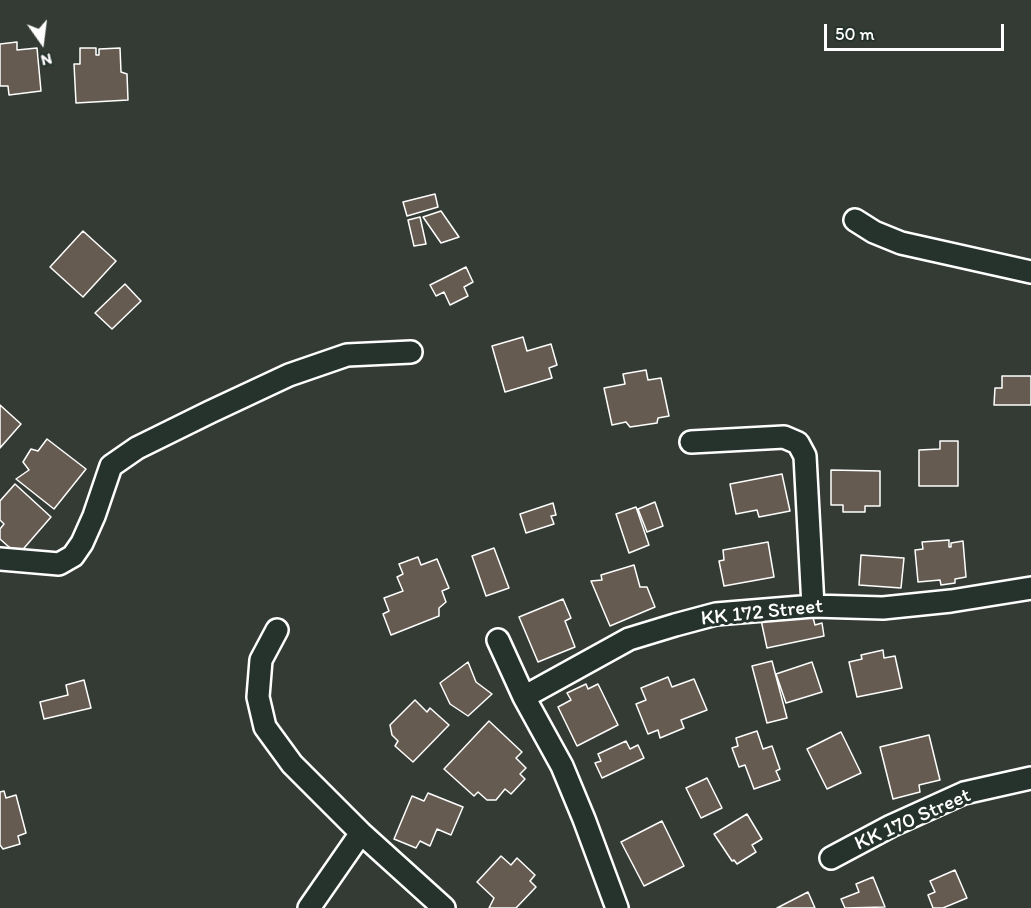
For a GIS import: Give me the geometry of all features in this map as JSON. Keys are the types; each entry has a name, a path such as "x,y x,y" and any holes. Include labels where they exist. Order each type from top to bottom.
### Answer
{"street":[{"path":"855,220 874,232 901,243 1031,272"},
{"path":"0,560 59,564 72,556 82,543 94,516 111,466 137,448 289,375 347,355 411,352"},
{"path":"691,442 784,437 798,443 805,456 813,606"},
{"name":"KK 172 Street","path":"524,697 629,639 717,614 813,606 883,608 951,601 1031,588"},
{"path":"277,630 261,660 258,697 265,727 292,764 361,833 444,908"},
{"path":"498,640 524,697 562,766 617,908"},
{"name":"KK 170 Street","path":"831,858 891,826 964,793 1031,778"},
{"path":"309,908 361,833"}],"building":[{"path":"17,42 17,50 37,48 41,91 9,95 8,86 0,86 0,44"},
{"path":"80,48 96,48 96,55 99,55 99,49 120,48 121,72 127,74 128,100 76,103 74,64 80,64"},
{"path":"435,194 438,207 407,216 403,202"},
{"path":"441,211 459,237 441,243 423,217"},
{"path":"420,217 426,244 414,246 408,220"},
{"path":"83,231 116,261 83,297 50,267"},
{"path":"466,267 473,282 464,287 468,296 450,305 444,292 436,296 430,285"},
{"path":"125,284 141,301 112,329 95,313"},
{"path":"523,337 527,351 551,344 557,365 549,368 552,378 505,392 492,346"},
{"path":"646,370 648,380 661,378 669,416 658,418 657,423 630,427 626,422 612,425 604,388 625,384 623,374"},
{"path":"1002,376 1031,376 1031,405 994,405 995,388 1002,388"},
{"path":"0,405 21,424 0,448"},
{"path":"47,439 86,469 54,509 16,479 29,470 23,462 31,449 38,451"},
{"path":"940,441 958,441 958,486 919,486 919,450 940,449"},
{"path":"831,470 880,471 880,506 865,506 865,512 843,512 843,505 831,505"},
{"path":"782,474 790,511 759,517 757,510 736,514 730,484"},
{"path":"15,484 51,517 18,555 0,539 0,529 4,524 0,520 0,501"},
{"path":"655,502 663,526 647,532 638,509"},
{"path":"553,503 556,515 551,516 554,524 526,533 520,514"},
{"path":"636,507 649,545 629,553 616,514"},
{"path":"949,540 949,547 951,543 963,541 966,577 955,579 955,583 941,585 940,580 918,582 915,550 923,549 922,542"},
{"path":"768,542 774,577 724,586 719,561 724,560 723,550"},
{"path":"494,548 509,588 486,596 472,556"},
{"path":"861,555 904,558 901,588 859,585"},
{"path":"418,557 421,565 437,559 449,588 442,591 446,602 439,608 439,616 391,635 383,614 389,611 384,598 403,591 397,577 403,574 399,564"},
{"path":"634,565 640,587 647,587 655,607 610,626 591,581 602,580 601,575"},
{"path":"563,599 571,618 565,621 575,647 538,662 519,617"},
{"path":"811,610 815,625 822,623 824,636 767,648 761,620"},
{"path":"883,650 884,658 895,656 902,688 857,697 849,662 862,659 861,655"},
{"path":"772,661 787,718 767,723 752,666"},
{"path":"468,662 476,682 492,694 468,716 450,704 440,683"},
{"path":"812,662 822,692 786,703 776,674"},
{"path":"668,677 672,687 694,679 707,710 681,720 684,728 660,738 658,730 648,734 636,704 646,700 641,688"},
{"path":"84,680 91,708 44,719 40,702 68,695 66,685"},
{"path":"586,684 588,689 598,684 618,725 577,746 558,707 571,700 567,693"},
{"path":"415,700 427,712 430,708 449,725 413,762 395,746 398,741 392,735 390,725"},
{"path":"489,721 522,752 516,758 526,768 520,774 525,779 511,794 505,789 496,800 487,800 478,792 474,796 444,769"},
{"path":"757,731 763,749 772,746 780,769 776,771 780,780 754,789 745,765 739,767 732,748 738,746 736,738"},
{"path":"841,732 861,773 827,789 807,749"},
{"path":"929,735 940,780 919,785 920,792 893,799 880,747"},
{"path":"626,741 630,749 638,745 644,758 602,778 595,763 601,761 598,754"},
{"path":"707,778 722,808 701,818 686,788"},
{"path":"4,791 6,798 16,795 26,833 18,836 20,844 3,849 0,845 0,792"},
{"path":"428,793 463,807 451,835 437,829 430,846 420,841 416,848 394,839 412,796 424,801"},
{"path":"747,814 762,839 752,845 756,852 737,864 734,860 732,861 714,834"},
{"path":"662,821 684,866 644,886 621,842"},
{"path":"501,856 511,865 517,858 535,875 530,881 536,887 516,908 489,908 494,898 477,882"},
{"path":"955,870 967,898 943,908 933,908 928,895 935,892 930,881"},
{"path":"873,877 885,907 845,908 841,899 859,892 856,884"},
{"path":"808,892 815,908 777,908"}]}
